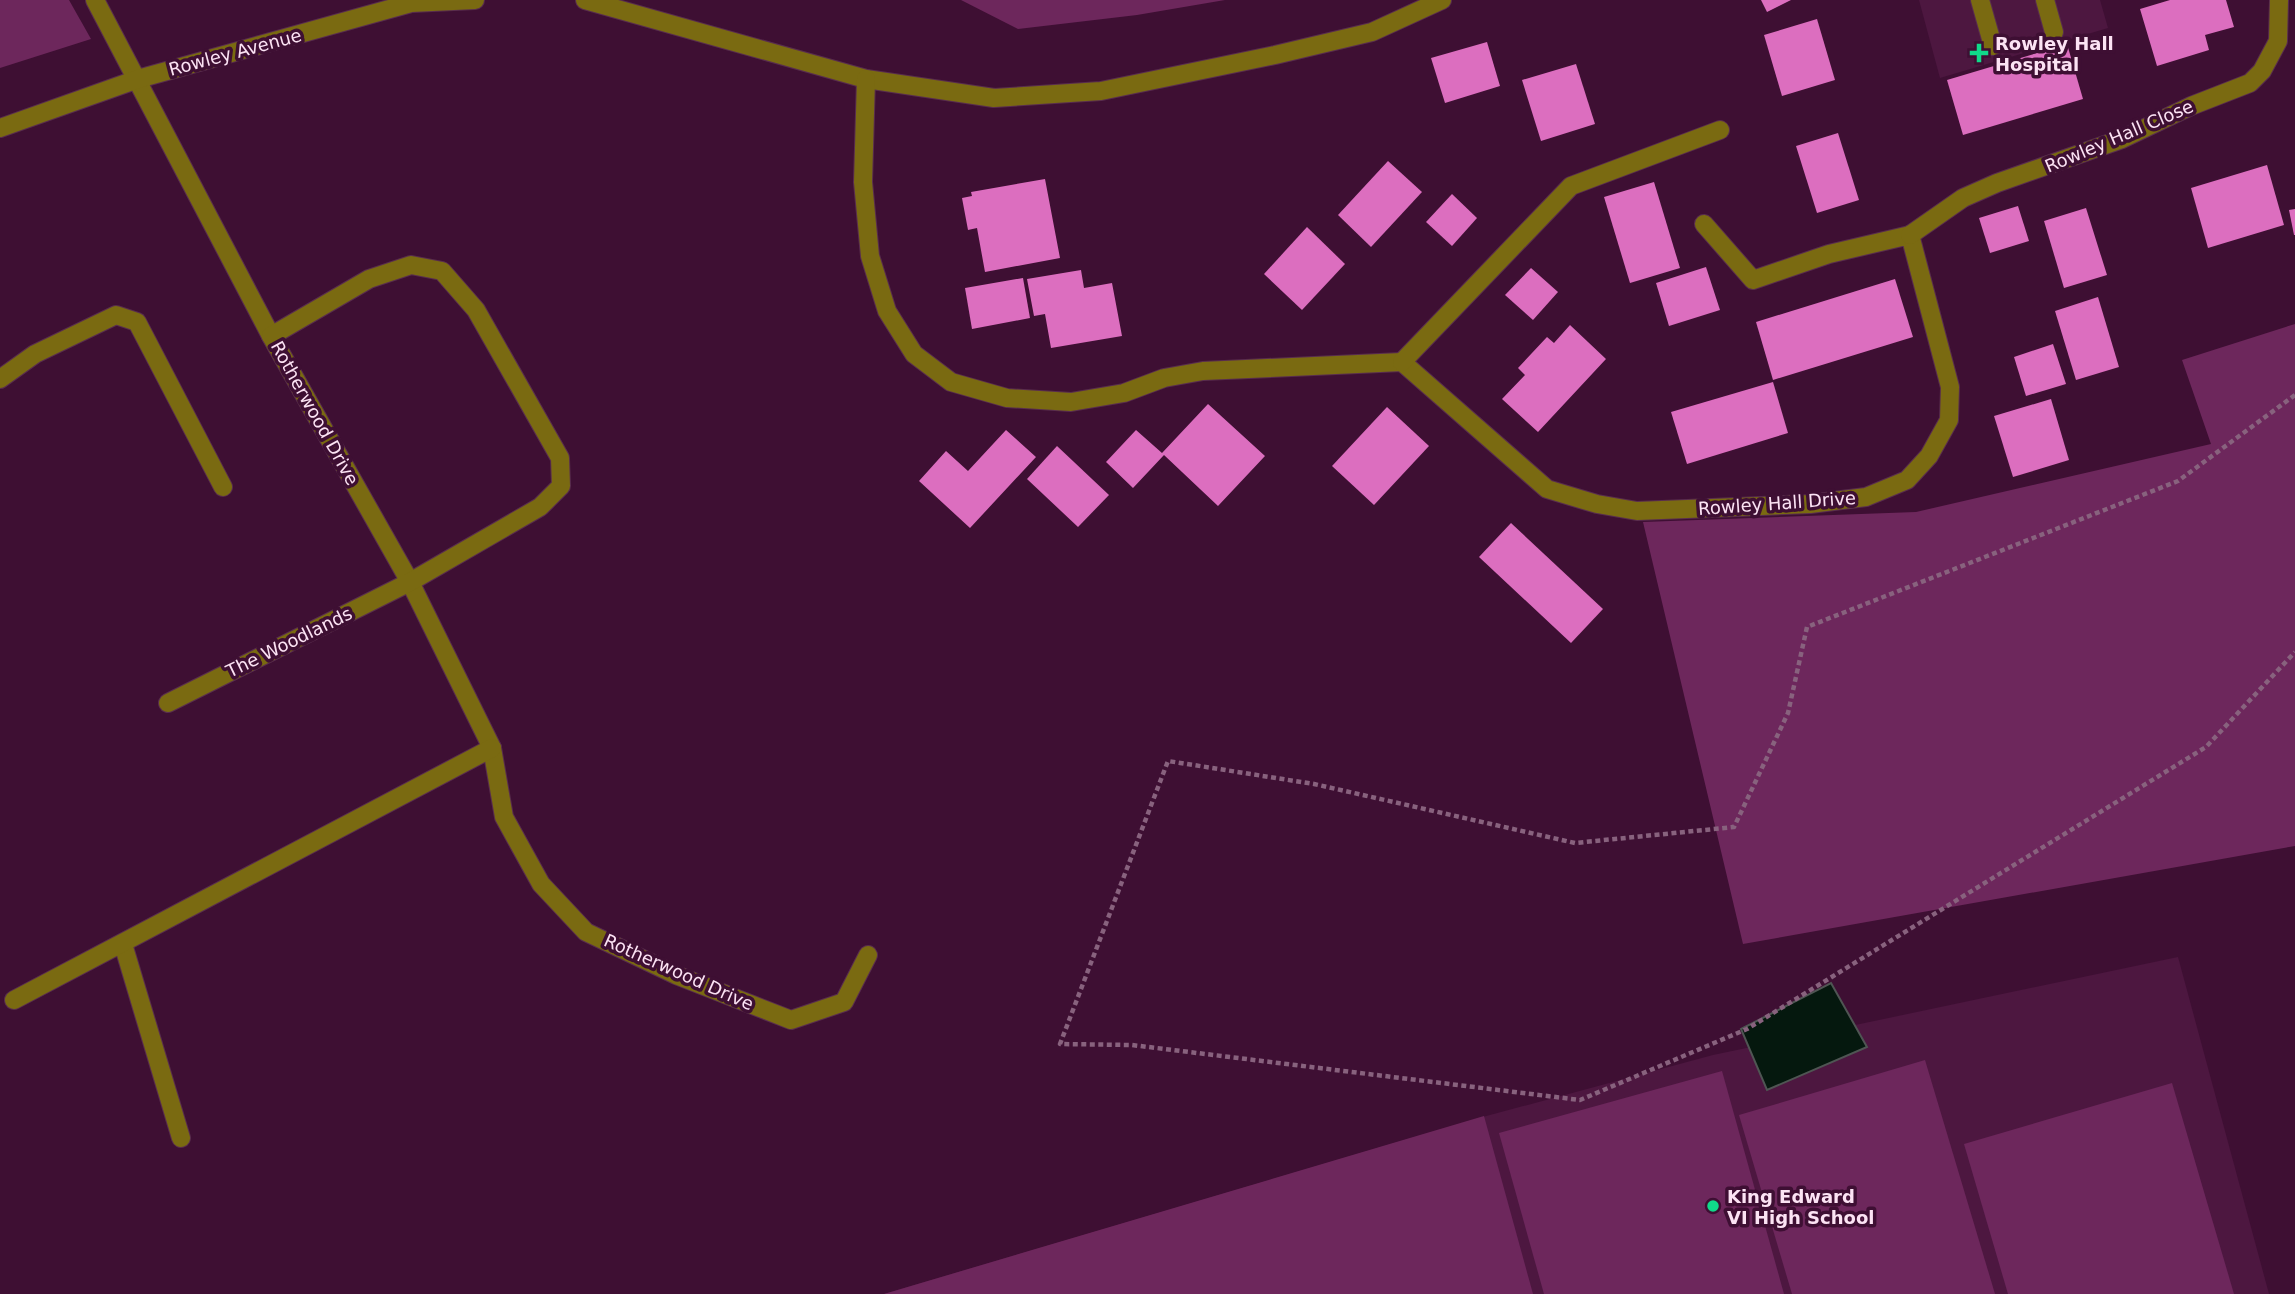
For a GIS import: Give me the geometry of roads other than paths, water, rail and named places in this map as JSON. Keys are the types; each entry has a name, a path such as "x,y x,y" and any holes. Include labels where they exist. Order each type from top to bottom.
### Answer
{"street":[{"name":"Rotherwood Drive","path":"95,0 271,335 410,582 492,748 505,817 541,884 586,932 676,975 791,1020 844,1002 868,955"},
{"name":"Rowley Avenue","path":"0,128 138,79 410,2 475,0"},
{"path":"585,0 866,79 994,98 1101,91 1275,55 1372,32 1442,0"},
{"path":"1980,0 1993,46"},
{"path":"2045,0 2054,32"},
{"name":"Rowley Hall Close","path":"1910,235 1963,198 1997,183 2122,139 2190,106 2250,83 2262,71 2278,41 2278,0"},
{"path":"866,79 863,183 870,256 887,311 914,354 951,382 1007,398 1071,402 1124,393 1164,379 1203,371 1402,362 1572,187 1720,130"},
{"path":"1704,224 1753,280 1829,254 1910,235"},
{"name":"Rowley Hall Drive","path":"1402,362 1548,489 1597,504 1637,510 1810,504 1866,497 1907,480 1929,456 1949,420 1950,387 1910,235"},
{"name":"The Woodlands","path":"168,703 410,582 540,507 561,486 560,458 554,446 477,310 442,271 411,265 369,279 271,335"},
{"path":"0,379 35,354 116,314 137,322 223,486"},
{"path":"15,1000 492,748"},
{"path":"123,944 181,1138"}],"place":[{"name":"Rowley Hall Hospital","path":"1979,53"},
{"name":"King Edward VI High School","path":"1713,1206"}]}
